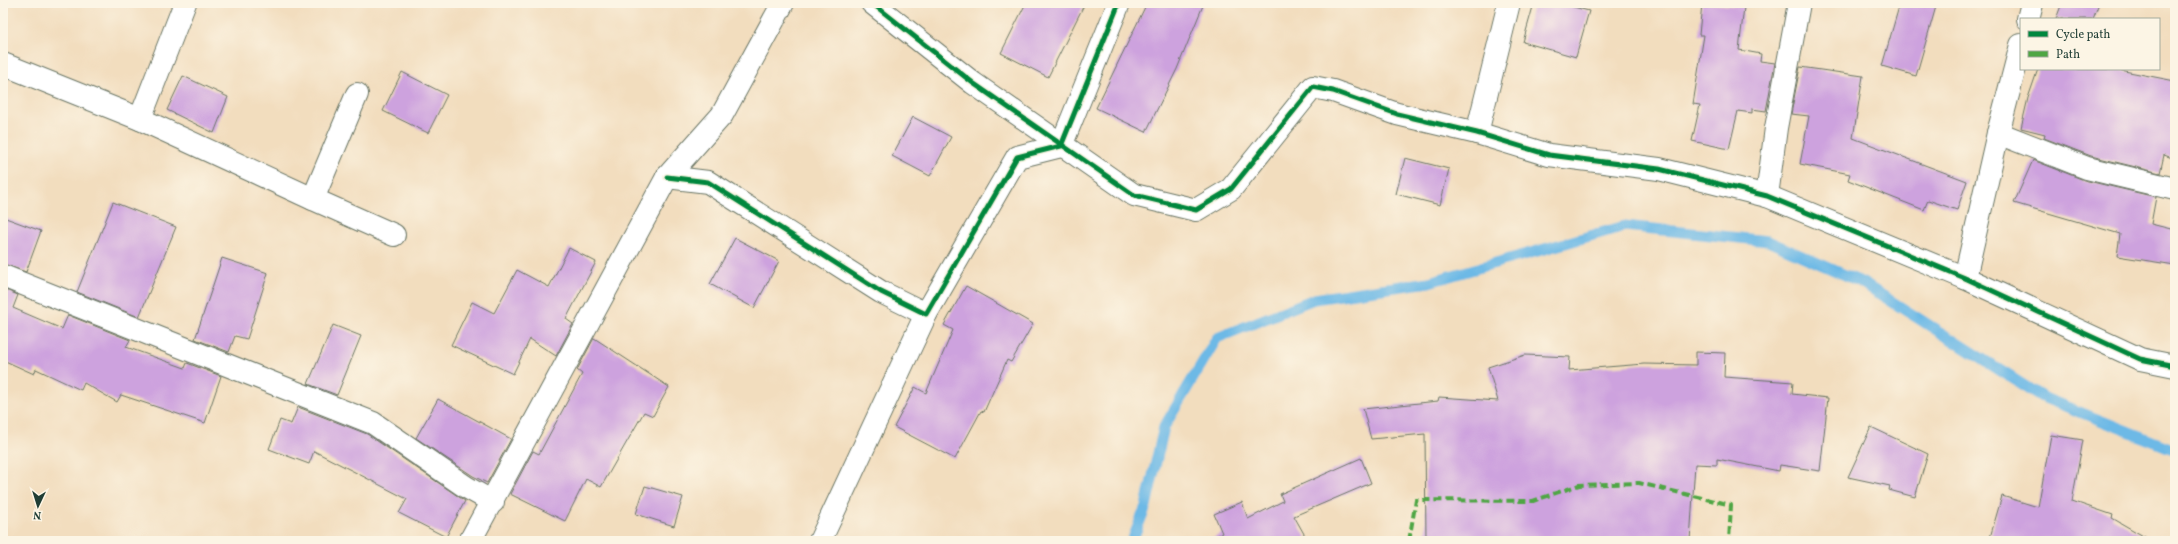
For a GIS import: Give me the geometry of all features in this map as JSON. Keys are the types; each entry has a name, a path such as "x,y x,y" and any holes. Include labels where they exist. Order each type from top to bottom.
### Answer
{"street":[{"path":"140,119 185,3"},
{"path":"470,541 493,502 517,451 667,177 722,115 783,3"},
{"path":"872,3 973,83 1061,146 1134,195 1196,210 1231,189 1313,87 1334,91 1397,114 1477,133 1549,155 1659,169 1767,196 1965,278 2140,359 2175,366"},
{"path":"1061,146 1119,3"},
{"path":"1477,133 1509,3"},
{"path":"1767,196 1776,128 1799,3"},
{"path":"2028,18 2032,3"},
{"path":"1965,278 1998,133 2020,49"},
{"path":"3,64 140,119 394,235"},
{"path":"313,199 357,94"},
{"path":"1998,133 2087,168 2175,190"},
{"path":"820,541 926,314 1017,157 1061,146"},
{"path":"667,177 708,182 881,292 926,314"},
{"path":"3,276 373,423 466,487 493,502"}],"building":[{"path":"1026,3 1085,3 1048,77 1001,53"},
{"path":"1147,3 1204,3 1177,69 1146,132 1096,108"},
{"path":"1534,3 1558,3 1589,11 1576,57 1523,42"},
{"path":"1702,3 1744,7 1739,50 1761,54 1760,61 1775,63 1766,111 1752,109 1752,113 1738,111 1729,149 1692,141 1700,105 1693,104 1704,35 1699,35"},
{"path":"1900,3 1937,3 1916,76 1882,66"},
{"path":"2062,3 2099,3 2093,18 2056,18"},
{"path":"1800,67 1863,76 1853,138 1967,181 1957,210 1928,200 1924,210 1848,180 1850,174 1800,164 1809,116 1791,114"},
{"path":"2038,70 2119,70 2175,81 2175,159 2164,155 2160,173 2091,156 2044,138 2045,134 2021,128 2028,98"},
{"path":"402,72 447,95 428,133 383,111"},
{"path":"183,76 228,97 214,133 167,110"},
{"path":"913,117 951,137 930,176 892,156"},
{"path":"1405,158 1449,169 1440,205 1396,194"},
{"path":"2033,160 2084,180 2156,197 2151,224 2175,230 2175,265 2117,256 2120,234 2014,203"},
{"path":"113,202 176,227 139,317 77,292"},
{"path":"3,217 41,231 26,272 3,264"},
{"path":"735,238 779,261 754,308 710,284"},
{"path":"569,248 596,262 566,319 573,324 556,356 530,339 513,374 451,345 472,302 494,313 517,270 549,287"},
{"path":"222,258 268,273 247,339 235,336 229,352 195,339"},
{"path":"966,286 1033,324 1011,362 1007,360 984,412 981,411 955,459 894,427 915,387 926,393 953,330 944,325"},
{"path":"3,289 18,295 13,308 62,329 68,315 130,340 126,347 185,368 187,363 221,376 205,423 121,395 117,402 84,383 81,390 36,369 34,374 3,360"},
{"path":"333,325 361,336 337,395 308,384"},
{"path":"594,338 669,387 653,416 644,412 601,487 586,479 565,521 510,494 533,451 539,454 582,374 577,370"},
{"path":"1696,352 1725,353 1724,377 1793,382 1792,394 1828,398 1820,471 1780,465 1779,471 1717,459 1717,465 1695,464 1690,541 1426,541 1425,434 1371,439 1363,409 1438,401 1439,397 1498,401 1488,367 1525,355 1570,357 1569,370 1644,364 1696,365"},
{"path":"438,399 511,439 487,483 473,476 416,438"},
{"path":"298,407 367,434 465,501 446,537 399,513 407,499 314,451 309,464 269,449 280,420 291,424"},
{"path":"1871,427 1928,454 1915,497 1889,490 1890,486 1848,477"},
{"path":"2051,435 2083,440 2072,501 2113,515 2112,518 2152,541 1989,541 2002,496 2038,507"},
{"path":"1361,458 1371,483 1294,516 1308,541 1208,541 1222,533 1214,514 1242,502 1248,519 1283,501 1280,494"},
{"path":"645,486 683,497 674,526 636,514"}],"waterway":[{"path":"1132,541 1146,506 1164,427 1217,338 1314,299 1429,282 1625,226 1768,241 1861,282 2042,397 2175,450"}],"marked path":[{"path":"1409,541 1416,500 1533,501 1579,485 1639,483 1731,505 1729,541"}],"cycle path":[{"path":"872,3 973,83 1134,195 1196,210 1231,189 1313,87 1333,91 1397,114 1477,133 1549,155 1659,169 1767,196 1965,278 2140,359 2175,366"},
{"path":"667,177 708,182 881,292 926,314 1017,157 1061,146 1119,3"}]}
